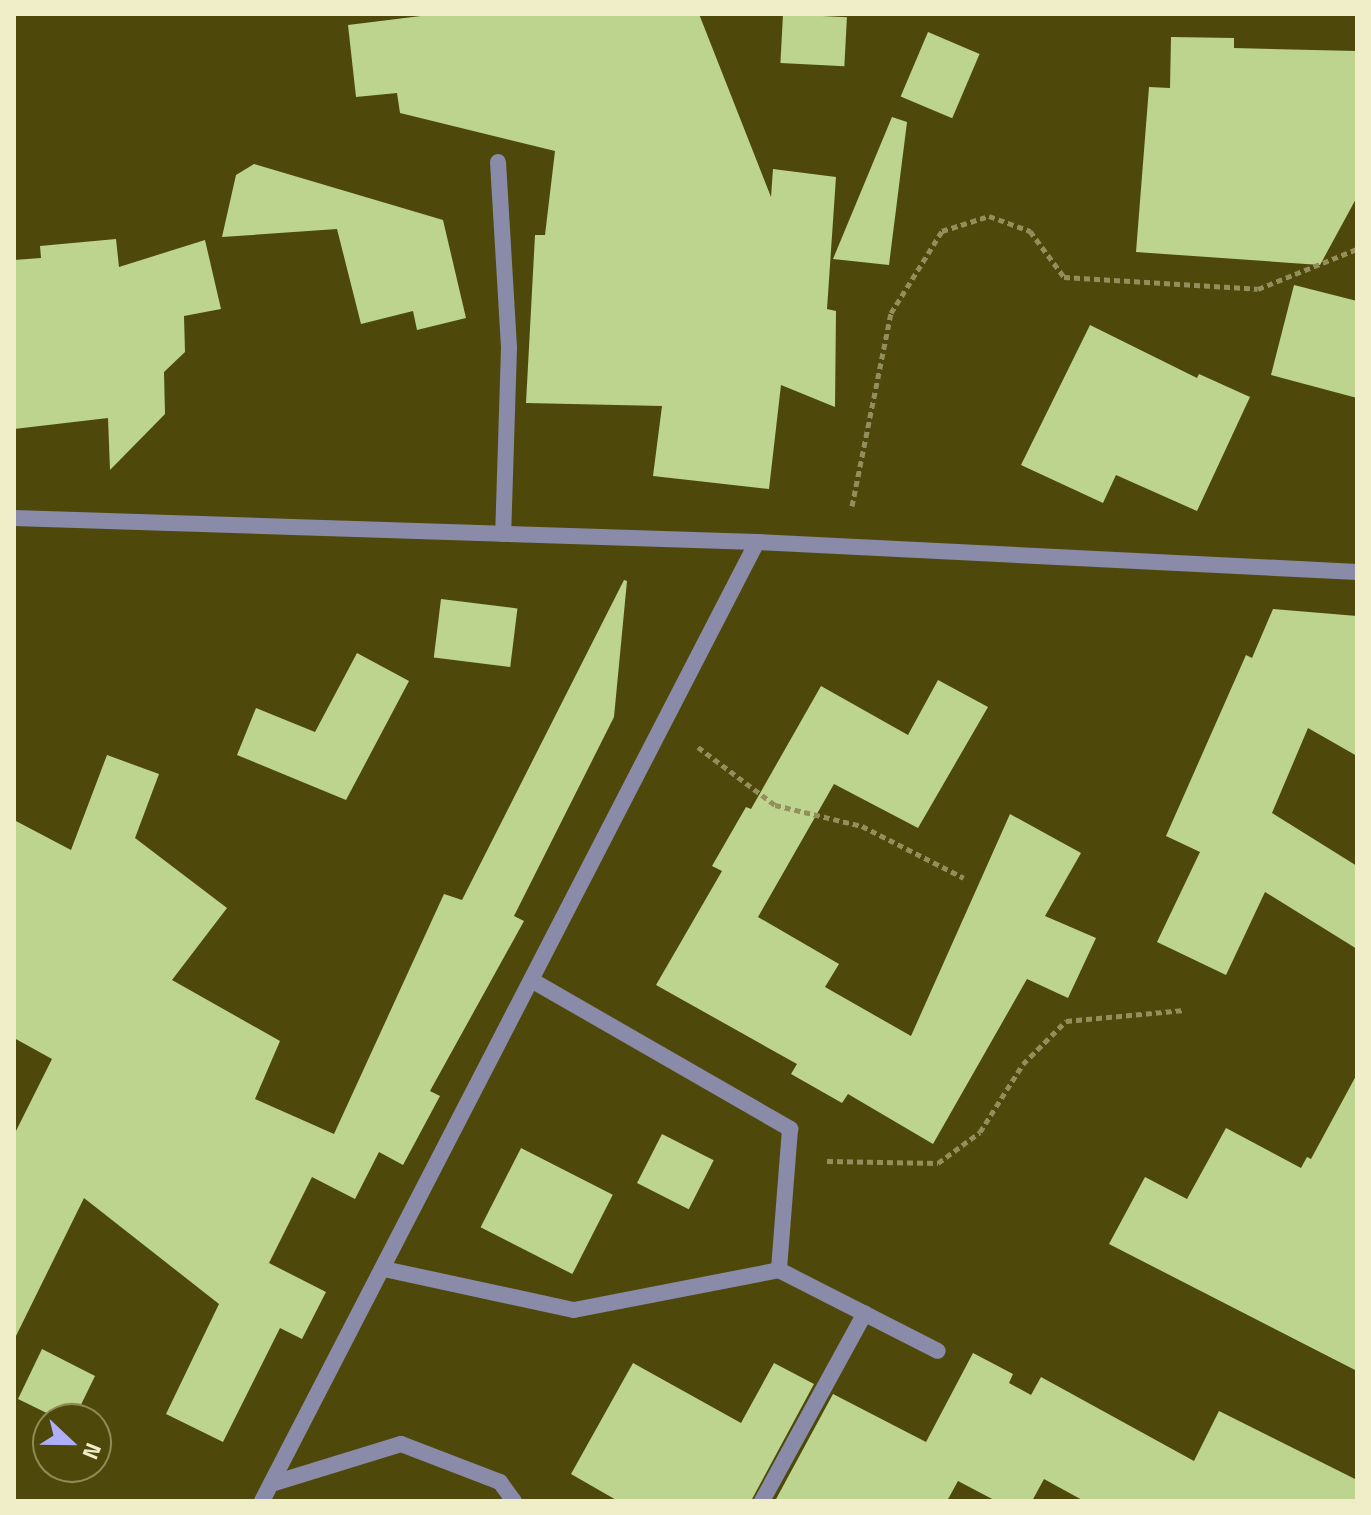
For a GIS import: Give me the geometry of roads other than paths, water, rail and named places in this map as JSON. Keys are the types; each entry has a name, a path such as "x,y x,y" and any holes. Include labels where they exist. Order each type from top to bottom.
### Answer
{"street":[{"path":"498,162 509,348 503,534"},
{"path":"14,518 757,542 1357,572"},
{"path":"262,1501 757,542"},
{"path":"533,981 790,1129 779,1270"},
{"path":"384,1269 574,1310 779,1270 938,1351"},
{"path":"762,1501 865,1313"},
{"path":"271,1484 401,1444 500,1482 514,1501"}]}
